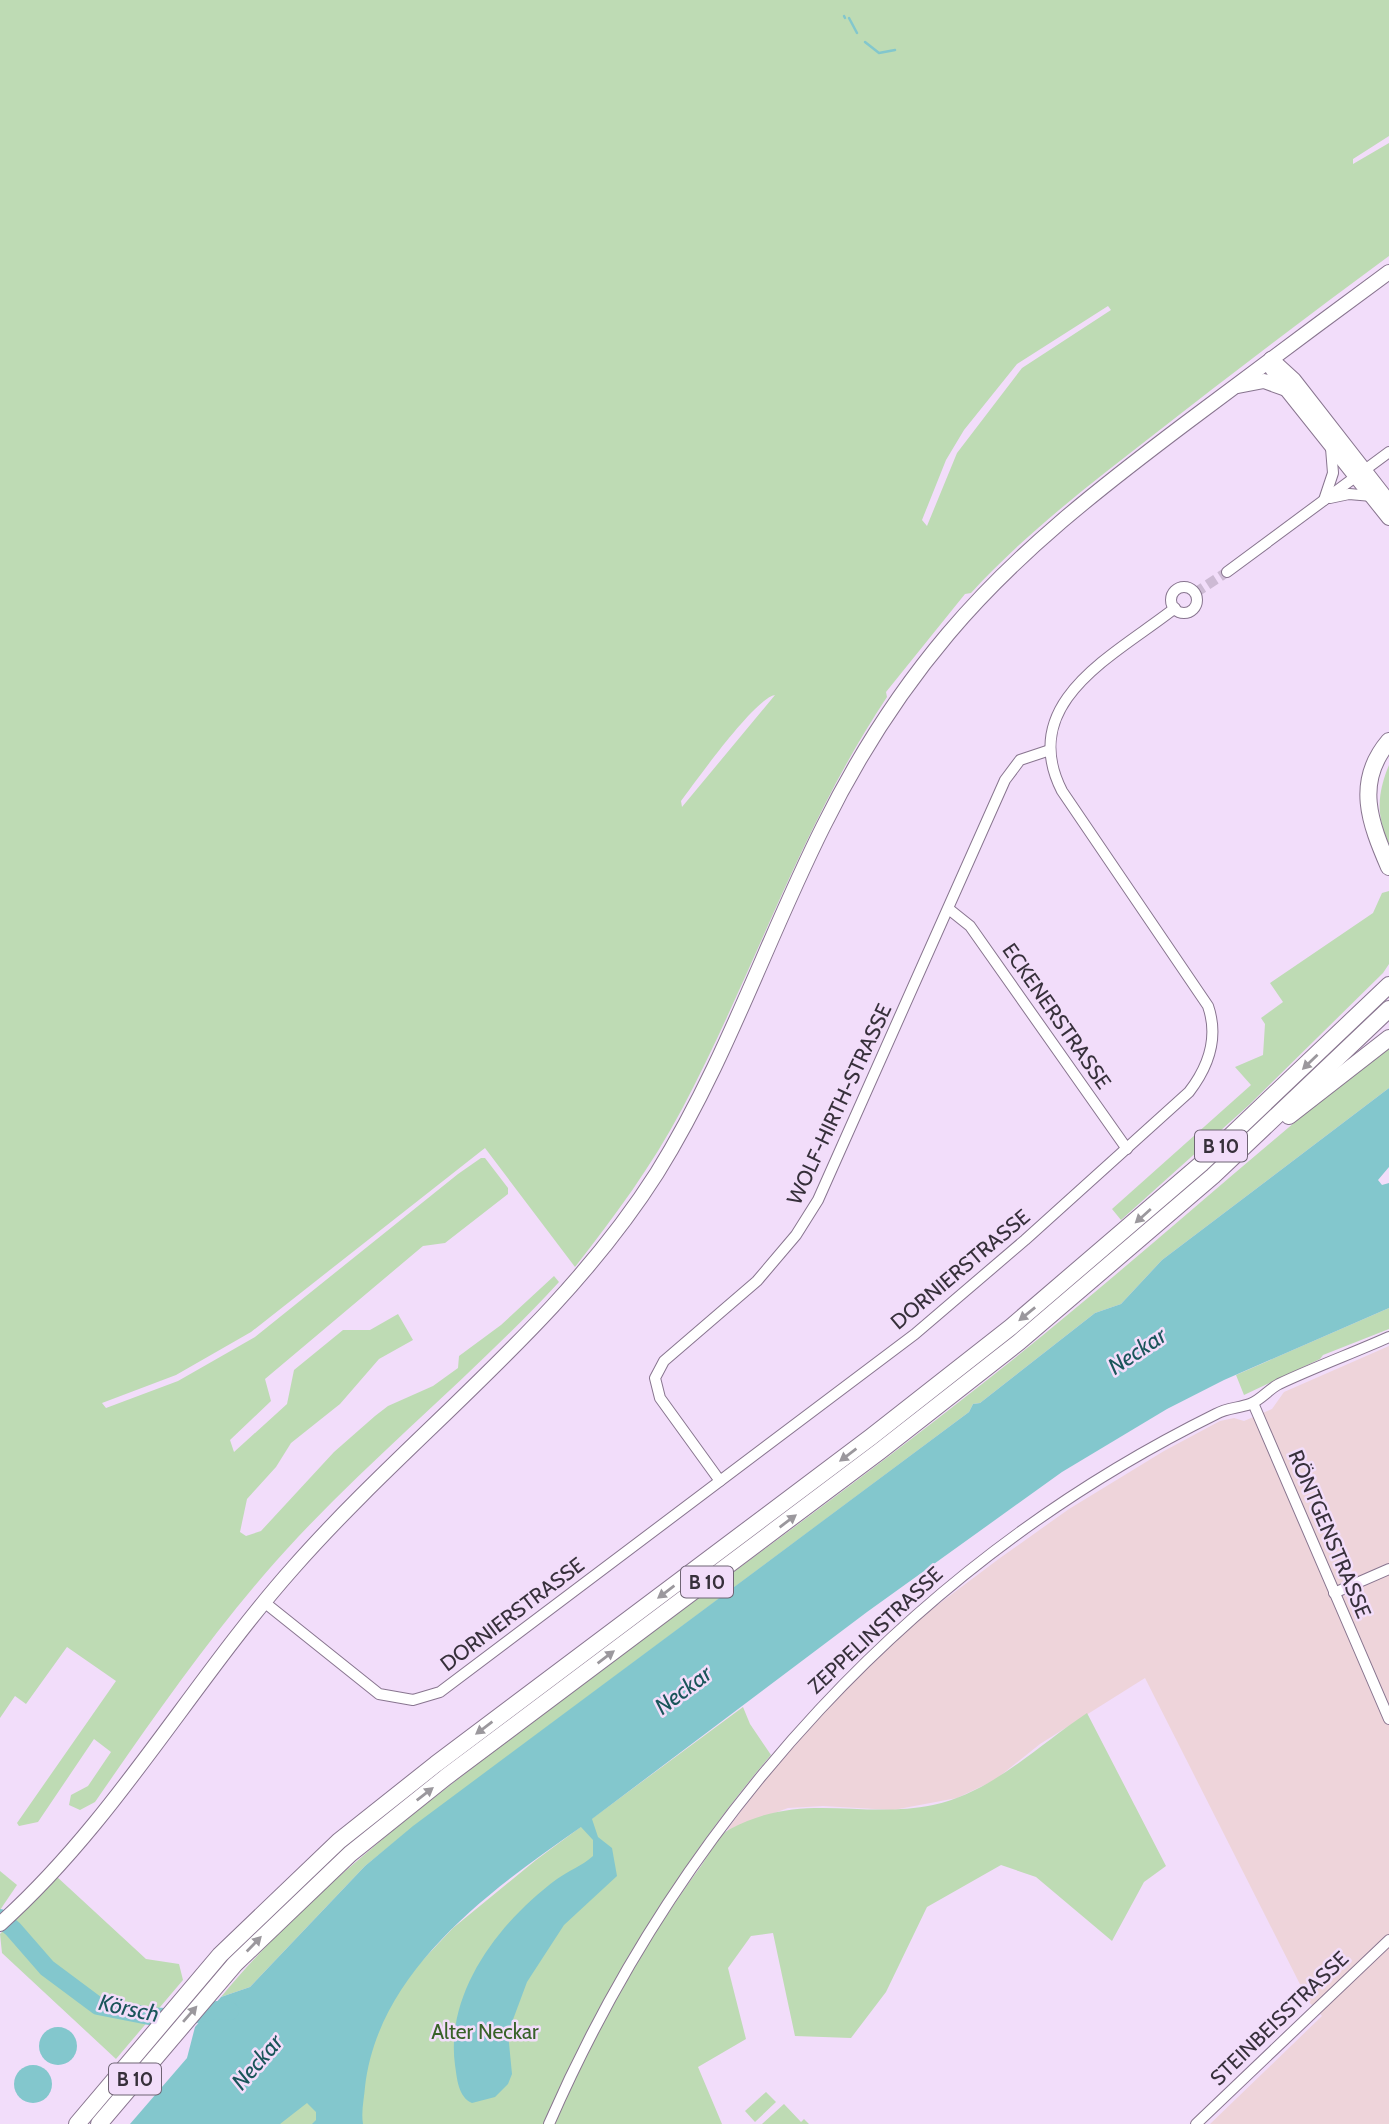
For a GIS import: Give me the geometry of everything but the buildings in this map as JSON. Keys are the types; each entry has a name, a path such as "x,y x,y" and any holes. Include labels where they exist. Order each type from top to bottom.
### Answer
{"highway":[{"path":"1389,741 1373,767 1367,795 1371,824 1389,866"},
{"path":"1389,757 1379,781 1375,811 1380,832 1389,850"},
{"path":"1359,1014 1389,972"},
{"name":"B 10","path":"77,2124 183,1996 256,1918 340,1841 436,1764 797,1493 1000,1336 1201,1164 1389,985"},
{"name":"B 10","path":"99,2124 207,1994 304,1895 395,1817 960,1389 1091,1283 1258,1134 1389,1009"},
{"path":"1258,1134 1301,1108 1389,1038"}],"main road":[{"path":"0,1924 18,1908 88,1830 264,1602 356,1501 539,1324 598,1255 640,1198 710,1077 804,867 839,796 888,716 928,660 973,606 1031,548 1105,485 1389,272"},
{"path":"1298,338 1290,358 1290,384 1330,442 1389,502"},
{"path":"1271,359 1361,473 1372,496 1389,518"},
{"path":"1233,387 1264,381 1290,384"}],"street":[{"path":"1324,500 1333,472 1330,442"},
{"path":"1227,572 1389,452"},
{"path":"1324,500 1349,494 1372,496"},
{"name":"DORNIERSTRASSE","path":"264,1602 379,1694 405,1700 427,1697 468,1672 938,1316 1127,1149 1195,1084 1212,1049 1212,1020 1200,991 1062,791 1052,768 1050,750 1053,724 1072,690 1098,666 1175,608"},
{"name":"WOLF-HIRTH-STRASSE","path":"720,1481 660,1398 655,1383 657,1372 670,1355 757,1281 812,1210 950,911 1009,774 1022,759 1050,750"},
{"name":"ECKENERSTRASSE","path":"950,911 970,926 1127,1149"},
{"name":"ZEPPELINSTRASSE","path":"549,2124 607,2003 672,1894 751,1786 854,1671 967,1572 1038,1521 1124,1465 1216,1413 1253,1403 1278,1384 1389,1337"},
{"name":"RÖNTGENSTRASSE","path":"1253,1403 1389,1719"},
{"path":"1334,1593 1389,1569"},
{"name":"STEINBEISSTRASSE","path":"1196,2124 1389,1940"}],"shaded area":[{"path":"1389,1346 1389,2124 1210,2124 1322,2016 1309,2002 1145,1678 1040,1744 995,1780 957,1798 893,1810 823,1806 788,1808 727,1830 781,1757 877,1656 928,1612 1000,1558 1069,1509 1164,1451 1220,1421 1234,1418 1244,1421 1272,1409 1284,1392"}],"green space":[{"path":"0,0 1389,0 1389,136 1353,159 1353,164 1389,143 1389,256 1181,413 1035,530 971,593 965,594 886,692 887,697 856,746 803,848 708,1058 682,1109 632,1191 575,1267 485,1148 251,1332 176,1375 102,1403 106,1408 178,1381 255,1337 458,1174 485,1158 508,1188 508,1194 445,1243 423,1246 265,1379 271,1401 230,1440 234,1452 287,1404 294,1370 343,1330 370,1330 398,1314 413,1340 379,1359 340,1404 291,1443 276,1467 247,1499 240,1532 246,1536 261,1531 334,1452 375,1416 388,1406 433,1386 458,1368 459,1356 501,1325 554,1276 559,1282 495,1347 330,1504 270,1568 192,1666 95,1802 80,1810 69,1805 71,1795 88,1786 111,1752 94,1739 38,1822 19,1826 17,1823 116,1681 67,1647 26,1704 15,1696 0,1718","holes":["1108,306 1111,310 1022,368 957,453 927,526 922,520 946,460 964,430 1017,364","775,695 682,807 681,801 740,725 754,710"]},
{"path":"1389,765 1389,844 1380,814 1380,795"},
{"path":"1389,891 1389,964 1383,973 1249,1105 1121,1220 1112,1209 1251,1085 1235,1067 1263,1055 1265,1024 1261,1018 1283,1002 1270,983 1373,913 1382,893"},
{"path":"1389,1045 1389,1088 1162,1260 1121,1304 1095,1313 980,1403 973,1404 969,1412 413,1827 365,1866 250,1987 221,1997 302,1911 391,1832 537,1718 835,1497 982,1384 1085,1301"},
{"path":"1389,1308 1389,1329 1323,1355 1320,1359 1244,1395 1236,1375"},
{"name":"Alter Neckar","path":"743,1707 750,1724 771,1755 704,1841 644,1932 591,2026 544,2124 268,2124 453,1928 536,1860"},
{"path":"1087,1713 1166,1866 1144,1882 1112,1941 1036,1877 1001,1865 927,1907 886,1992 851,2038 795,2036 773,1933 751,1936 728,1968 746,2039 698,2067 722,2124 553,2124 603,2023 639,1959 679,1896 726,1832 757,1817 783,1811 807,1808 906,1809 955,1799 995,1779"},
{"path":"0,1871 17,1885 0,1910"},
{"path":"56,1876 146,1959 179,1964 183,1980 116,2059 2,1953 0,1934"},
{"path":"766,2092 776,2102 755,2122 745,2111"},
{"path":"784,2104 801,2122 804,2119 809,2124 762,2124"}],"water":[{"name":"Neckar","path":"1389,1088 1389,1167 1378,1180 1382,1185 1389,1183 1389,1308 1224,1380 1167,1409 1062,1472 867,1612 592,1819 598,1837 612,1848 617,1876 564,1925 527,1982 508,2033 512,2074 508,2084 495,2097 472,2103 461,2092 455,2065 454,2038 459,2011 468,1985 497,1937 536,1896 593,1856 593,1840 581,1827 477,1906 445,1936 416,1970 392,2006 374,2045 365,2087 363,2124 312,2124 316,2120 316,2112 307,2103 280,2124 130,2124 187,2058 195,2027 221,1997 250,1987 365,1866 413,1826 969,1412 973,1404 980,1403 1095,1313 1121,1304 1162,1260"},
{"path":"58,2027 72,2032 77,2046 72,2060 58,2065 44,2060 39,2046 44,2032"},
{"path":"33,2065 46,2071 52,2084 46,2097 33,2103 20,2097 14,2084 20,2071"}],"waterway":[{"path":"849,18 857,33"},
{"path":"865,42 879,53 895,50"},
{"name":"Körsch","path":"0,1918 47,1968 98,2006 149,2016 178,2018 217,2010 230,2011"}],"tunnel":[{"path":"1195,593 1227,572"}]}
